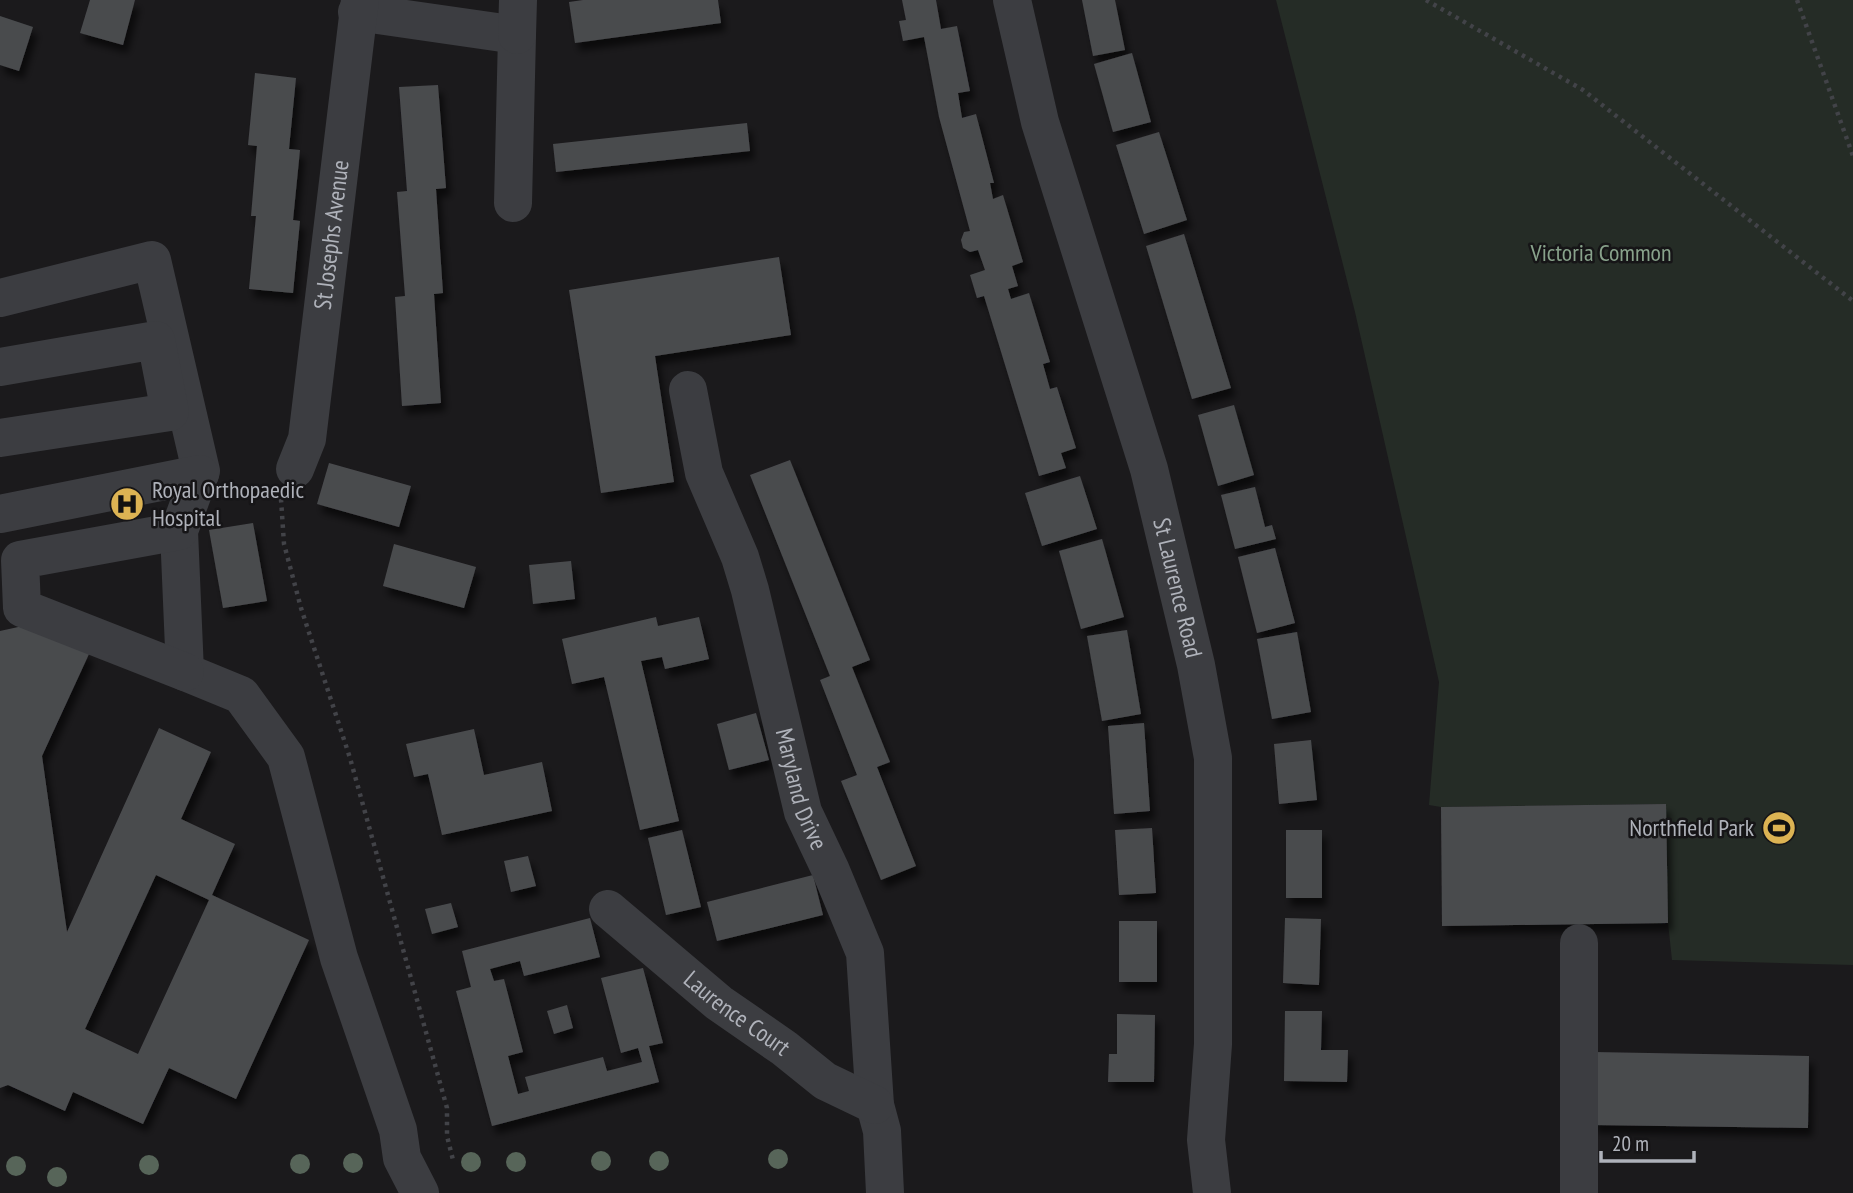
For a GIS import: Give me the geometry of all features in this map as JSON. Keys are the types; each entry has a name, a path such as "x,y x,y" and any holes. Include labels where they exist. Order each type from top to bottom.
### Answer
{"street":[{"name":"St Laurence Road","path":"1012,0 1041,122 1149,469 1196,665 1213,758 1213,1044 1206,1140 1212,1193"},
{"path":"359,6 518,17 513,203"},
{"name":"St Josephs Avenue","path":"295,469 307,439 359,6"},
{"path":"0,298 152,260 178,411"},
{"path":"0,367 156,340 178,411 201,471 162,530 185,672"},
{"name":"Maryland Drive","path":"688,390 704,473 740,557 750,590 803,812 865,953 875,1105 883,1131 885,1193"},
{"path":"0,438 178,411"},
{"path":"0,514 200,474"},
{"path":"162,530 10,561 22,608 241,695 286,757 340,958 398,1130 402,1158 420,1193"},
{"name":"Laurence Court","path":"608,909 719,1003 784,1048 825,1081 875,1105"},
{"path":"1579,943 1579,1193"}],"path":[{"path":"1426,0 1583,90 1853,301"},
{"path":"1797,0 1853,156"},
{"path":"295,469 280,502 284,544 301,608 350,758 447,1108 447,1136 453,1160"}],"green space":[{"name":"Victoria Common","path":"1276,0 1853,0 1853,965 1672,960 1668,923 1665,804 1429,805 1439,682 1355,312"}],"building":[{"path":"90,0 135,0 123,45 80,33"},
{"path":"718,0 721,23 575,43 569,2"},
{"path":"902,0 936,0 941,29 957,26 970,91 958,93 962,118 976,114 994,183 990,183 993,199 1003,195 1023,262 1012,266 1018,286 1008,289 1011,299 1029,293 1050,362 1043,364 1050,389 1057,387 1076,448 1061,453 1066,468 1039,476 984,296 977,298 970,275 985,270 978,250 970,252 963,248 961,240 964,232 970,231 939,117 924,37 903,41 899,21 906,20"},
{"path":"1082,0 1115,0 1125,50 1093,56"},
{"path":"0,16 33,27 19,71 0,65"},
{"path":"1132,53 1151,122 1113,132 1094,64"},
{"path":"255,73 296,78 289,149 300,150 293,220 300,221 293,293 249,289 256,216 251,216 257,146 248,145"},
{"path":"438,85 446,188 436,189 443,293 434,294 441,403 402,406 395,297 405,296 397,192 407,191 399,87"},
{"path":"747,123 750,151 556,172 553,144"},
{"path":"1159,132 1187,220 1144,234 1116,145"},
{"path":"1184,234 1231,388 1192,399 1146,246"},
{"path":"779,257 791,335 655,356 674,482 601,493 569,290"},
{"path":"1234,405 1254,475 1218,486 1198,415"},
{"path":"790,460 870,660 852,667 890,762 877,767 916,866 881,880 841,781 857,775 820,680 830,676 750,475"},
{"path":"329,463 411,486 399,527 317,504"},
{"path":"1080,476 1097,529 1042,546 1025,493"},
{"path":"1255,487 1265,527 1272,525 1276,539 1235,549 1221,495"},
{"path":"253,523 267,601 223,608 209,530"},
{"path":"1102,539 1124,617 1081,629 1059,551"},
{"path":"394,544 476,567 464,608 383,586"},
{"path":"1275,548 1295,623 1257,633 1238,557"},
{"path":"571,561 575,599 533,604 529,565"},
{"path":"656,617 658,626 699,617 709,659 665,669 662,657 641,661 679,821 640,830 604,677 572,684 562,639"},
{"path":"32,624 89,654 42,756 67,932 159,728 211,752 181,819 235,844 212,895 309,940 236,1099 169,1068 143,1124 73,1092 65,1111 8,1085 0,1088 0,631","holes":["156,875 209,900 138,1054 85,1029"]},
{"path":"1127,630 1141,714 1102,721 1087,636"},
{"path":"1297,632 1311,712 1272,719 1257,639"},
{"path":"756,713 769,760 729,770 717,724"},
{"path":"1144,723 1150,811 1114,814 1108,726"},
{"path":"474,729 484,775 542,762 552,811 442,835 428,774 414,777 406,744"},
{"path":"1311,740 1317,800 1279,804 1274,744"},
{"path":"1666,804 1668,923 1442,926 1441,807"},
{"path":"1152,828 1156,893 1119,895 1115,830"},
{"path":"682,830 701,907 666,915 648,838"},
{"path":"1286,830 1322,830 1322,898 1286,898"},
{"path":"528,856 536,886 511,892 504,861"},
{"path":"813,875 823,915 717,941 707,902"},
{"path":"451,903 458,927 432,934 425,909"},
{"path":"590,918 600,957 524,976 520,961 490,969 494,981 504,979 523,1052 508,1056 518,1094 529,1091 525,1077 603,1057 607,1071 642,1062 638,1048 621,1053 601,978 643,968 663,1043 649,1046 659,1082 492,1126 456,991 471,987 462,951"},
{"path":"1285,918 1321,919 1319,985 1283,983"},
{"path":"1119,921 1157,921 1157,982 1119,982"},
{"path":"567,1005 573,1028 554,1034 547,1011"},
{"path":"1285,1011 1322,1011 1321,1050 1348,1050 1347,1082 1284,1081"},
{"path":"1117,1014 1155,1015 1154,1082 1108,1082 1109,1054 1117,1054"},
{"path":"1593,1052 1809,1056 1808,1128 1592,1125"}],"place":[{"name":"Royal Orthopaedic Hospital","path":"127,504"},
{"name":"Northfield Park","path":"1779,828"}]}
